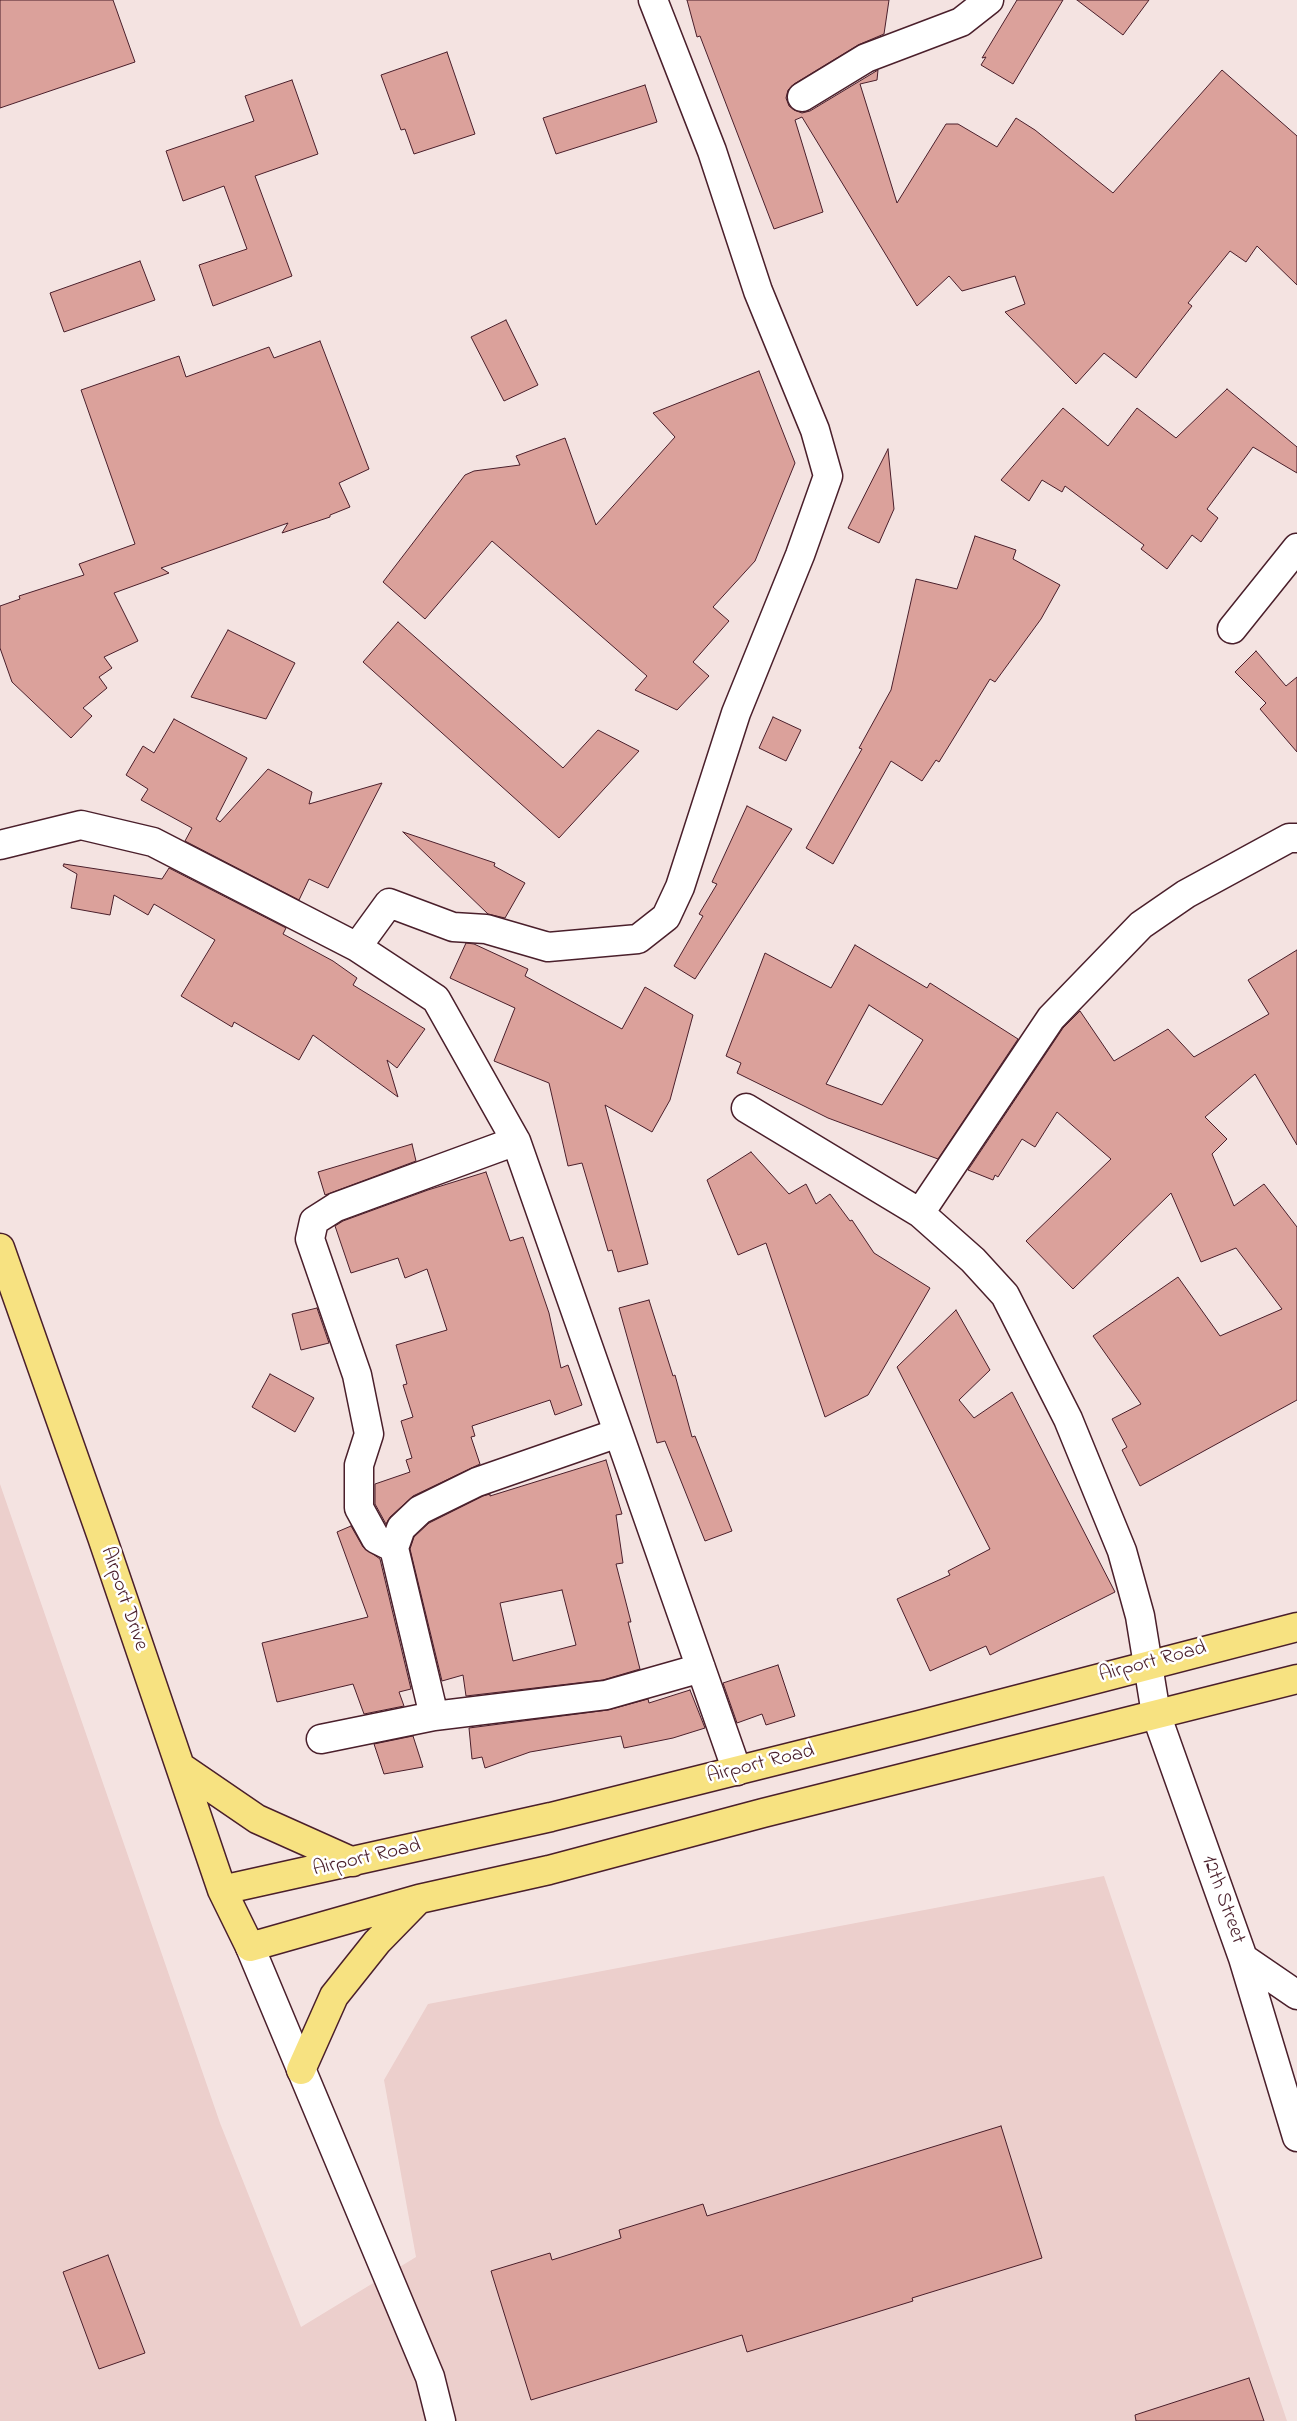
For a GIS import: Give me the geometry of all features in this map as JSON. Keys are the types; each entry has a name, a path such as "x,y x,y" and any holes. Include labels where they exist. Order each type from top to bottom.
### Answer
{"main road":[{"name":"Airport Drive","path":"0,1248 222,1890 250,1947"},
{"name":"Airport Road","path":"222,1890 353,1862 737,1771 1147,1664 1297,1627"},
{"path":"250,1947 419,1900 549,1870 763,1813 1297,1679"},
{"path":"181,1767 257,1819 353,1862"},
{"path":"302,2070 334,1996 378,1942 419,1900"}],"street":[{"path":"357,947 389,903 454,927 486,929 548,947 638,940 666,918 680,886 736,713 800,555 828,476 815,430 758,291 712,151 653,0"},
{"path":"802,97 866,58 961,22 989,0"},
{"path":"1232,629 1297,548"},
{"path":"0,845 81,824 152,842 357,947 436,999 516,1141 737,1771"},
{"path":"920,1213 1051,1018 1140,925 1186,894 1281,842 1289,838 1297,838"},
{"name":"12th Street","path":"746,1108 920,1213 973,1260 1004,1295 1068,1419 1122,1551 1140,1616 1156,1714 1243,1958 1297,2137"},
{"path":"394,1548 376,1539 359,1508 359,1465 369,1434 357,1375 310,1239 314,1221 336,1207 516,1141"},
{"path":"434,1716 394,1548 401,1528 420,1510 477,1482 618,1432"},
{"path":"321,1740 434,1716 606,1695 701,1668"},
{"path":"250,1947 430,2377 441,2421"},
{"path":"1243,1958 1297,1995"}],"shaded area":[{"path":"0,1484 220,2123 301,2327 416,2257 384,2080 428,2004 1104,1876 1287,2421 0,2421"}],"building":[{"path":"0,0 113,0 135,62 0,108"},
{"path":"687,0 889,0 884,34 858,45 794,84 788,90 786,98 789,106 794,110 802,113 810,111 878,70 877,80 860,84 897,203 946,124 958,124 997,147 1016,118 1035,130 1113,193 1222,70 1297,136 1297,285 1257,246 1246,262 1230,251 1188,303 1192,306 1136,378 1104,353 1076,384 1005,312 1025,304 1015,276 962,291 949,276 917,306 802,117 795,120 823,212 774,229 700,36 697,37"},
{"path":"1017,0 1063,0 1013,84 981,65 986,57 982,58"},
{"path":"1077,0 1149,0 1123,35"},
{"path":"447,52 475,134 414,154 405,129 401,130 381,75"},
{"path":"292,80 318,154 255,176 292,276 213,306 199,265 247,249 224,186 183,201 166,151 254,121 245,96"},
{"path":"645,85 657,122 556,154 543,118"},
{"path":"140,261 155,300 64,332 50,293"},
{"path":"506,320 538,385 504,401 471,337"},
{"path":"320,341 369,469 339,483 350,507 330,515 330,517 282,533 288,523 161,568 169,573 114,593 138,641 104,657 112,668 99,677 107,688 83,708 92,716 71,738 12,682 0,648 0,606 20,599 19,596 84,575 79,564 135,544 81,390 179,356 186,377 269,347 274,358"},
{"path":"759,371 795,463 755,561 713,607 729,621 693,662 709,676 677,710 635,690 647,676 492,541 425,619 383,582 465,475 474,471 520,465 516,456 565,438 596,525 675,437 653,413"},
{"path":"1227,389 1297,447 1297,473 1253,447 1207,509 1218,518 1201,542 1192,535 1167,569 1141,549 1144,545 1065,486 1062,492 1042,480 1029,501 1001,480 1063,408 1108,446 1137,408 1176,438"},
{"path":"888,449 894,509 879,543 848,528"},
{"path":"975,536 1016,550 1013,559 1060,585 1041,619 995,682 990,679 939,762 936,760 922,781 891,761 833,864 806,848 862,749 859,748 891,690 916,579 957,589"},
{"path":"398,622 563,768 598,730 639,751 559,838 363,662"},
{"path":"228,630 295,663 266,719 191,697"},
{"path":"1256,651 1286,686 1297,677 1297,752 1260,709 1266,703 1235,672"},
{"path":"773,717 801,730 786,761 759,748"},
{"path":"174,719 247,758 216,819 220,822 268,769 312,792 309,804 382,783 328,888 309,879 299,900 185,841 192,828 141,800 148,789 126,775 143,746 154,753"},
{"path":"747,806 792,829 695,979 674,966 703,916 699,914 717,884 712,882"},
{"path":"403,832 495,863 494,866 525,883 505,918 488,914"},
{"path":"64,864 162,879 169,868 286,928 283,934 333,961 357,978 353,985 425,1029 397,1068 387,1060 398,1097 313,1035 299,1060 234,1022 232,1027 181,996 215,940 154,904 148,915 114,895 110,915 71,908 77,874 63,866"},
{"path":"466,943 474,944 528,969 525,976 622,1029 645,987 693,1015 670,1100 652,1132 605,1105 648,1264 618,1272 612,1250 608,1251 582,1163 568,1166 549,1083 494,1061 515,1008 450,978"},
{"path":"855,945 927,988 930,983 1018,1039 938,1159 828,1118 737,1073 741,1063 726,1056 765,953 831,988","holes":["869,1005 923,1040 882,1105 826,1084"]},
{"path":"1297,950 1297,1145 1255,1074 1205,1117 1227,1139 1212,1154 1234,1206 1264,1184 1297,1227 1297,1400 1140,1486 1122,1450 1127,1447 1112,1419 1141,1404 1093,1336 1178,1277 1220,1336 1282,1309 1236,1248 1201,1262 1171,1193 1073,1289 1026,1241 1111,1159 1057,1112 1035,1147 1022,1139 998,1177 995,1175 993,1180 968,1170 1063,1028 1080,1011 1114,1061 1168,1029 1194,1057 1269,1014 1248,980"},
{"path":"412,1144 416,1161 325,1195 318,1172"},
{"path":"751,1152 789,1194 806,1184 816,1204 830,1194 850,1221 852,1220 874,1253 930,1288 868,1395 825,1417 766,1243 738,1255 707,1180"},
{"path":"486,1172 510,1241 523,1237 549,1313 561,1368 568,1365 582,1405 555,1415 550,1400 472,1426 475,1436 471,1437 480,1464 413,1496 390,1517 386,1524 375,1504 375,1484 410,1472 406,1460 412,1458 401,1421 413,1417 403,1385 407,1384 396,1345 447,1330 427,1269 405,1278 398,1258 351,1273 335,1226 343,1221 428,1190"},
{"path":"649,1300 673,1376 675,1375 692,1437 695,1436 732,1531 705,1541 665,1441 657,1443 619,1308"},
{"path":"317,1308 329,1343 301,1350 292,1314"},
{"path":"956,1310 990,1370 959,1400 974,1418 1012,1392 1115,1592 990,1655 986,1646 930,1671 897,1599 950,1575 948,1571 990,1549 897,1367"},
{"path":"270,1374 314,1398 295,1432 252,1407"},
{"path":"606,1460 622,1514 616,1515 623,1563 616,1564 631,1622 628,1622 640,1669 603,1680 466,1696 463,1675 442,1681 410,1549 414,1537 429,1523 483,1496 490,1494 490,1496","holes":["562,1590 576,1645 513,1661 500,1603"]},
{"path":"351,1526 363,1547 380,1559 411,1689 399,1692 404,1706 364,1714 353,1684 277,1702 262,1643 368,1617 337,1532"},
{"path":"778,1665 795,1716 766,1725 762,1714 737,1723 723,1683"},
{"path":"690,1690 705,1728 673,1738 624,1748 621,1736 530,1752 485,1768 482,1757 472,1759 469,1728 608,1710 648,1699 649,1703"},
{"path":"413,1736 423,1767 384,1774 374,1744"},
{"path":"1001,2126 1042,2258 912,2298 913,2301 747,2352 742,2335 531,2400 491,2271 550,2253 552,2260 621,2238 619,2230 703,2204 707,2216"},
{"path":"108,2255 145,2353 99,2369 63,2272"},
{"path":"1249,2378 1264,2421 1136,2421 1135,2415"}]}
